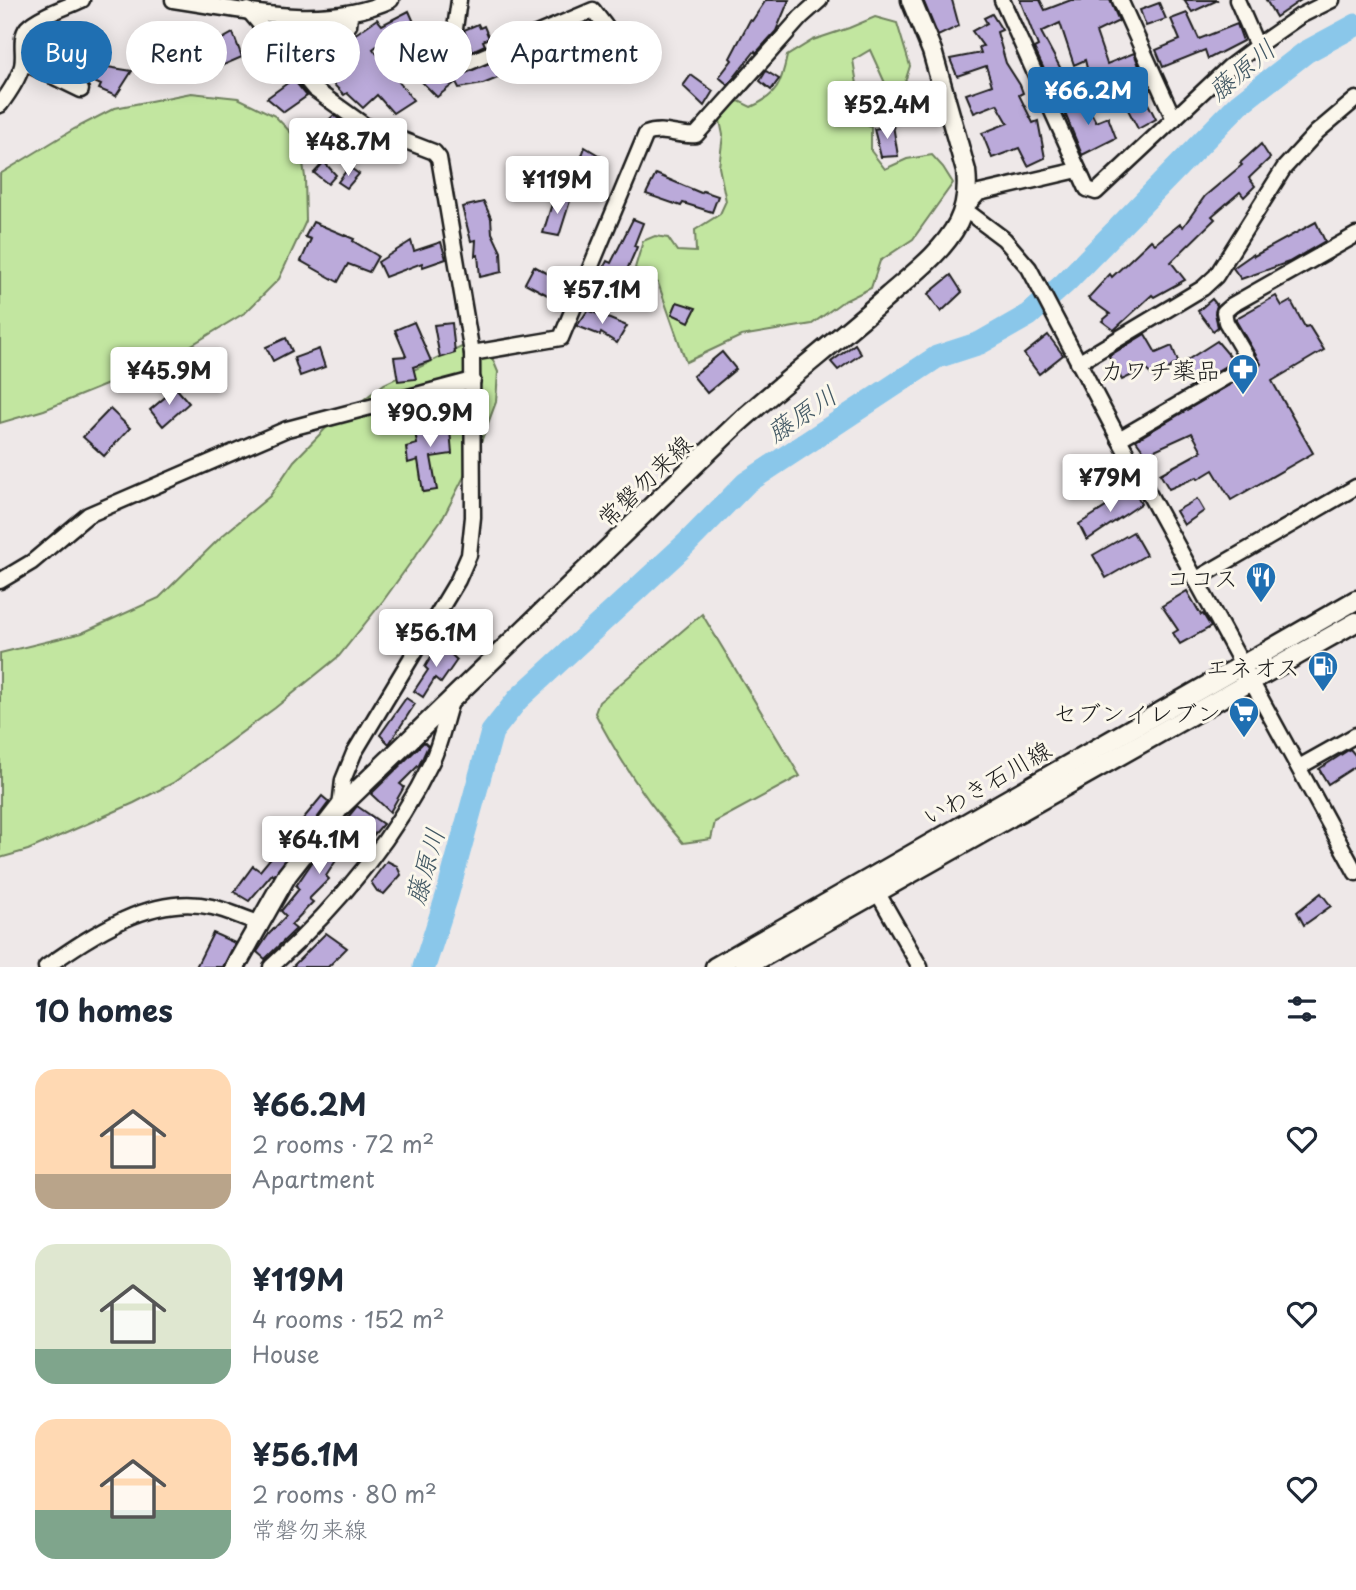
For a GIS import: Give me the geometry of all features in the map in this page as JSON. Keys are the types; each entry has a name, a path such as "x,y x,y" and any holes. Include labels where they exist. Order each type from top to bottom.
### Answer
{"main road":[{"name":"常磐勿来線","path":"235,967 287,875 340,807 737,424 771,393 823,354 935,255 957,224 964,209 966,171 932,51 911,0"},
{"name":"いわき石川線","path":"745,967 873,885 1242,664 1356,600"},
{"name":"いわき石川線","path":"715,967 1252,682 1356,622"}],"street":[{"path":"37,21 82,0"},
{"path":"173,0 320,17 391,0"},
{"path":"459,0 451,57 456,68 486,55"},
{"path":"472,353 561,338 646,134 657,130 688,136 704,130 801,17 820,0"},
{"path":"1002,0 1087,189 1096,192 1229,67 1300,16 1332,0"},
{"path":"1120,0 1174,119"},
{"path":"1237,0 1257,46"},
{"path":"248,10 257,21"},
{"path":"567,21 593,10 601,21"},
{"path":"0,105 21,68"},
{"path":"69,84 81,90"},
{"path":"310,84 364,125 433,152 439,158 472,353 473,517 469,555 458,580 354,753 343,780 340,807"},
{"path":"1078,363 1203,288 1216,276 1284,168 1317,132 1354,101"},
{"path":"1078,170 979,193 964,209 1004,239 1029,268 1195,580 1355,867"},
{"path":"1119,439 1250,363 1226,322 1224,312 1356,234"},
{"path":"0,581 32,562 88,515 287,429 472,380"},
{"path":"1195,580 1356,487"},
{"path":"271,967 336,905 396,823 433,759 452,697"},
{"path":"1299,767 1356,735"},
{"path":"873,885 920,967"},
{"path":"46,967 83,941 121,920 146,911 183,905 211,906 259,923"}],"green space":[{"path":"875,17 897,23 910,66 904,85 885,83 870,50 853,60 860,122 871,127 871,151 885,169 907,159 932,155 953,183 913,239 880,261 871,288 842,302 812,324 741,336 686,362 658,283 635,268 643,241 655,236 668,238 677,251 696,252 695,230 720,214 726,201 719,167 723,135 718,111 739,101 751,107 760,103 777,88 787,56 813,40"},
{"path":"191,93 238,98 275,116 300,142 305,177 306,221 279,279 246,312 165,361 44,410 0,423 0,174 74,129 115,108"},
{"path":"474,341 488,348 498,372 496,402 479,447 444,516 383,601 339,656 275,708 173,783 28,850 0,858 0,653 82,633 159,598 222,536 270,496 294,461 325,429 384,384"},
{"path":"702,614 800,776 715,822 711,839 683,843 635,781 595,713 599,702"}],"building":[{"path":"766,0 789,0 776,31 756,53 755,51 728,85 719,77 732,60 730,58 750,20 752,21"},
{"path":"923,0 952,0 959,26 938,36"},
{"path":"1020,0 1040,0 1045,10 1071,0 1110,0 1119,21 1096,32 1107,64 1134,53 1139,66 1130,70 1145,93 1143,94 1156,119 1138,129 1124,102 1115,106 1102,77 1090,81 1085,60 1074,65 1060,23 1041,32 1062,71 1049,80 1034,48 1038,46"},
{"path":"1184,0 1218,0 1192,12"},
{"path":"1266,0 1301,0 1276,17"},
{"path":"1159,3 1166,19 1146,26 1140,10"},
{"path":"409,11 413,21 390,21"},
{"path":"1187,13 1199,39 1237,24 1243,41 1208,59 1205,50 1163,67 1156,50 1180,40 1171,19"},
{"path":"992,14 1002,30 997,32 1006,63 1023,93 1019,95 1033,123 1038,121 1045,158 1028,166 1019,148 992,158 982,133 1008,123 997,104 974,113 966,94 992,85 986,66 957,76 950,59 981,53 979,47 983,46 972,31 987,23 984,18"},
{"path":"374,21 374,84 400,84 413,100 393,113 377,95 363,108 333,84 360,84 360,31"},
{"path":"478,24 480,28 484,26 486,40 483,41 485,45 472,51 472,27"},
{"path":"233,33 241,57 227,64 227,36"},
{"path":"486,64 486,83 459,88 457,84 472,84 472,70"},
{"path":"112,68 126,70 126,80 116,96 99,89 101,85 99,84 112,84"},
{"path":"766,71 779,79 771,90 760,81"},
{"path":"691,75 713,91 704,106 683,86"},
{"path":"286,84 297,84 307,96 284,112 267,98"},
{"path":"424,84 453,84 437,97"},
{"path":"1084,99 1096,122 1108,117 1116,138 1082,155 1062,106"},
{"path":"334,115 349,128 324,151 309,138"},
{"path":"893,125 898,156 881,157 874,129"},
{"path":"1261,144 1270,158 1249,178 1255,186 1244,197 1240,192 1212,216 1215,219 1171,262 1185,280 1154,297 1152,295 1114,330 1102,321 1110,314 1088,298 1110,274 1112,277 1151,240 1155,244 1180,224 1183,227 1205,196 1242,165 1240,163"},
{"path":"585,147 605,159 591,197 572,185"},
{"path":"324,162 336,175 328,184 314,173"},
{"path":"349,167 359,174 347,188 338,182"},
{"path":"656,174 701,193 703,191 718,196 712,212 683,203 681,206 646,194"},
{"path":"555,194 570,201 559,236 543,233"},
{"path":"484,202 491,218 492,233 501,252 502,272 480,277 478,255 475,256 476,240 471,241 462,207"},
{"path":"633,219 643,223 634,246 637,247 626,272 652,285 645,302 609,294 593,287 607,261 611,263"},
{"path":"313,222 354,239 353,241 378,256 369,272 348,264 338,282 301,261 311,239 305,237"},
{"path":"1316,222 1325,241 1289,262 1241,279 1233,268 1253,254 1254,256"},
{"path":"411,241 414,251 441,242 446,259 423,267 422,263 385,277 378,262"},
{"path":"534,266 563,282 555,299 525,283"},
{"path":"951,275 962,292 941,312 928,294"},
{"name":"カワチ薬品","path":"1276,296 1282,306 1291,301 1305,327 1309,326 1324,350 1272,381 1313,453 1231,500 1213,470 1198,479 1197,477 1169,489 1160,474 1202,451 1192,433 1146,454 1136,440 1258,368 1261,364 1235,319"},
{"path":"1212,299 1217,305 1215,313 1218,327 1213,331 1198,311"},
{"path":"677,302 696,308 689,322 672,314"},
{"path":"588,310 627,326 617,343 601,333 600,335 577,326"},
{"path":"414,322 431,361 413,367 416,379 398,381 394,357 406,356 395,330"},
{"path":"452,323 455,353 440,358 434,325"},
{"path":"1145,334 1156,353 1172,346 1178,362 1155,378 1145,369 1122,380 1109,356"},
{"path":"1048,335 1063,355 1039,374 1024,354"},
{"path":"286,338 292,351 273,361 266,347"},
{"path":"1217,341 1234,361 1191,386 1178,366"},
{"path":"855,344 861,354 838,370 831,362"},
{"path":"319,349 325,367 300,376 294,358"},
{"path":"722,352 736,369 707,393 693,376"},
{"path":"176,388 189,403 163,426 150,410"},
{"path":"110,409 130,428 104,456 83,437"},
{"path":"449,417 452,454 431,457 437,490 423,492 418,460 408,463 406,447 417,444 414,424"},
{"path":"1134,489 1141,504 1087,540 1079,524"},
{"path":"1197,499 1204,511 1184,525 1176,511"},
{"path":"1133,532 1146,555 1106,578 1093,555"},
{"path":"1187,591 1211,627 1180,644 1173,633 1178,630 1162,606"},
{"path":"439,643 457,660 441,683 435,678 423,697 414,691 428,670 425,667"},
{"path":"406,698 415,704 389,744 380,735"},
{"path":"424,742 428,746 423,757 419,765 400,784 404,787 390,812 371,794"},
{"path":"1350,749 1356,756 1356,766 1328,784 1319,769"},
{"path":"322,796 329,802 274,876 272,874 249,901 234,892 253,866 260,871"},
{"path":"357,806 383,824 372,837 363,829 337,859 326,876 329,879 309,899 313,902 291,925 296,929 265,959 257,952 286,916 281,911 299,889 296,886"},
{"path":"387,861 397,866 401,875 384,894 377,891 371,882"},
{"path":"1321,893 1331,906 1304,925 1297,912"},
{"path":"213,933 235,943 223,967 196,967"},
{"path":"326,933 347,948 328,967 292,967"}],"waterway":[{"name":"藤原川","path":"424,967 447,896 492,732 518,699 686,544 746,483 937,357 980,343 1029,315 1065,283 1239,104 1306,52 1356,25"}],"place":[{"name":"カワチ薬品","path":"1243,396"},
{"name":"ココス","path":"1261,604"},
{"name":"エネオス","path":"1323,693"},
{"name":"セブンイレブン","path":"1244,739"}]}
